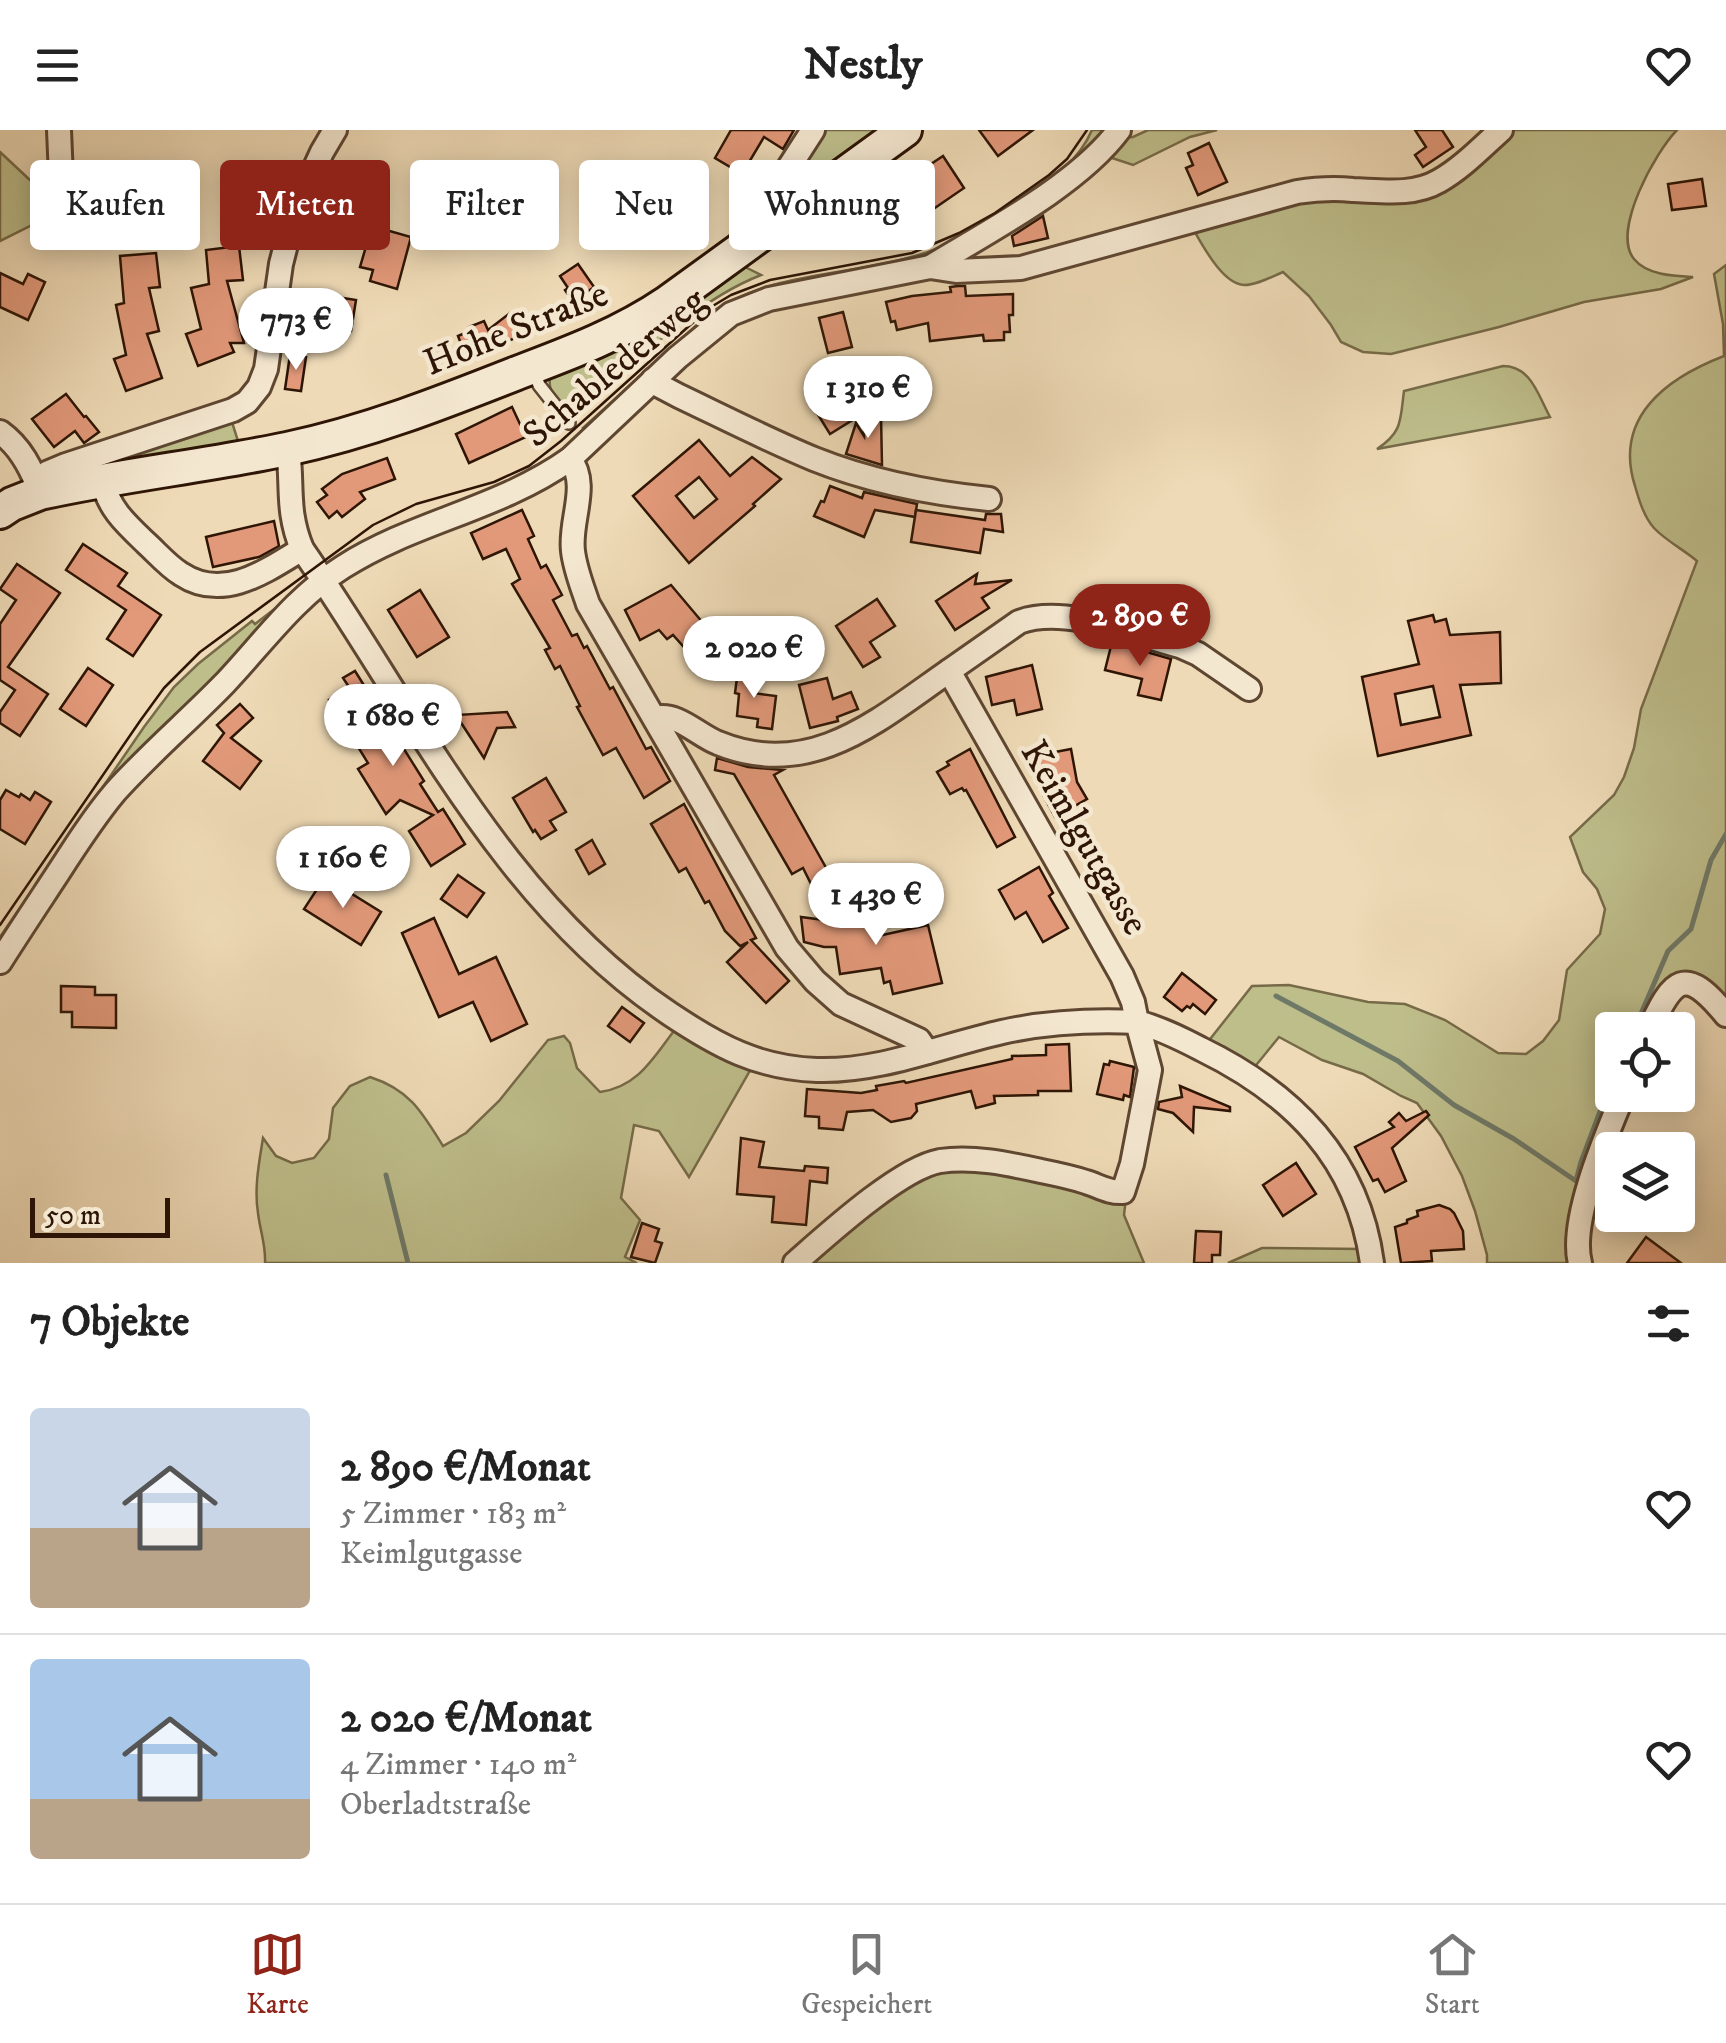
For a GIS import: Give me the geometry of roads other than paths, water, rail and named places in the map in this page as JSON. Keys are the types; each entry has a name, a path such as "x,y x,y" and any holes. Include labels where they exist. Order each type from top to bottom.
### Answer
{"main road":[{"name":"Hohe Straße","path":"863,160 905,130"},
{"name":"Hohe Straße","path":"0,512 38,487 104,481 288,449 408,416 610,336 642,319 737,250"}],"street":[{"path":"59,130 60,160"},
{"path":"38,487 47,472 247,402 266,369 281,264 294,213 335,130"},
{"path":"794,160 814,130"},
{"path":"930,268 1064,181 1119,130"},
{"name":"Schablederweg","path":"0,962 93,820 116,792 226,682 280,621 324,581 382,546 531,484 570,458 584,437 731,314 751,304 811,290 930,268 1021,268 1297,192 1420,189 1439,182 1460,167 1501,130"},
{"path":"653,380 678,396 815,459 916,488 988,499"},
{"path":"0,432 13,441 38,487"},
{"path":"288,449 290,509 302,549 405,712 500,849 569,931 641,994 720,1046 790,1068 866,1067 1002,1032 1075,1021 1137,1022 1156,1027 1221,1058 1298,1112 1336,1158 1350,1184 1365,1224 1372,1263"},
{"path":"570,458 578,478 572,548 588,604 787,948 841,1004 919,1040 927,1052"},
{"path":"104,481 107,500 134,531 179,574 203,584 236,584 252,579 302,549"},
{"path":"656,718 670,717 732,749 780,755 826,748 850,738 1019,622 1046,616 1064,616 1180,646 1249,689"},
{"name":"Keimlgutgasse","path":"795,1263 875,1197 923,1166 940,1161 1005,1164 1067,1176 1114,1193 1123,1192 1132,1164 1150,1070 1133,1002 1122,976 949,671"},
{"path":"1657,1012 1672,988 1683,984 1708,992 1726,1015"},
{"path":"1580,1263 1580,1217 1617,1112"}],"lane":[{"path":"532,368 539,385 569,424"}],"waterway":[{"path":"1642,1012 1668,951 1691,929 1711,860 1726,834"},
{"path":"1276,996 1398,1061 1454,1105 1576,1181 1600,1112"},
{"path":"386,1175 408,1263"}],"tram line":[{"path":"0,925 164,688 200,652 373,525 416,504 494,482 529,466 711,307 731,295 770,280 912,253 959,233 1049,175 1067,159 1087,130"}]}
